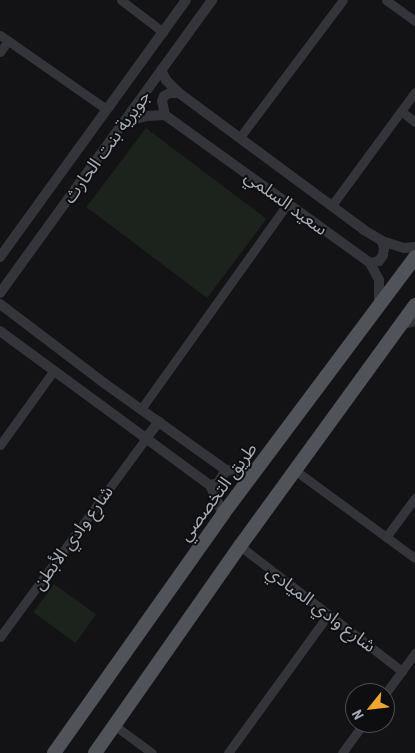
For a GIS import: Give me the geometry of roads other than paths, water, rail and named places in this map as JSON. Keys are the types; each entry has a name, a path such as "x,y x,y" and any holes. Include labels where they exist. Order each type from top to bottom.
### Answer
{"main road":[{"name":"طريق التخصصي","path":"54,753 223,514 415,257"},
{"path":"95,753 240,546 415,305"}],"street":[{"path":"120,0 163,32"},
{"name":"جويرية بنت الحارث","path":"0,257 186,0"},
{"name":"جويرية بنت الحارث","path":"0,293 4,282 127,121 212,0"},
{"path":"240,137 343,0"},
{"path":"386,0 415,21"},
{"path":"0,34 106,109"},
{"path":"0,52 8,40"},
{"name":"سعيد السلمي","path":"161,70 166,80 179,93 382,241 404,248 415,247"},
{"path":"332,205 415,92"},
{"path":"127,121 147,116 165,115 162,101 164,96 170,93 179,93"},
{"path":"400,111 415,122"},
{"name":"سعيد السلمي","path":"165,115 370,264"},
{"path":"141,409 287,204"},
{"path":"379,307 379,280 370,264 379,262 383,255 382,241"},
{"path":"0,304 104,383 226,470 255,473"},
{"path":"400,325 415,321"},
{"path":"0,330 210,485 223,514"},
{"path":"0,444 54,370"},
{"path":"94,399 103,401 108,398 104,383"},
{"path":"116,415 111,405 112,402 125,398"},
{"path":"146,438 159,422"},
{"name":"شارع وادي الأبطن","path":"0,637 146,438"},
{"path":"210,485 218,483 226,470"},
{"path":"296,471 415,558"},
{"path":"386,536 415,498"},
{"name":"شارع وادي الميادي","path":"240,546 402,671"},
{"path":"228,753 328,615"},
{"path":"393,683 415,653"},
{"path":"114,725 152,753"},
{"path":"342,753 357,733"}]}
